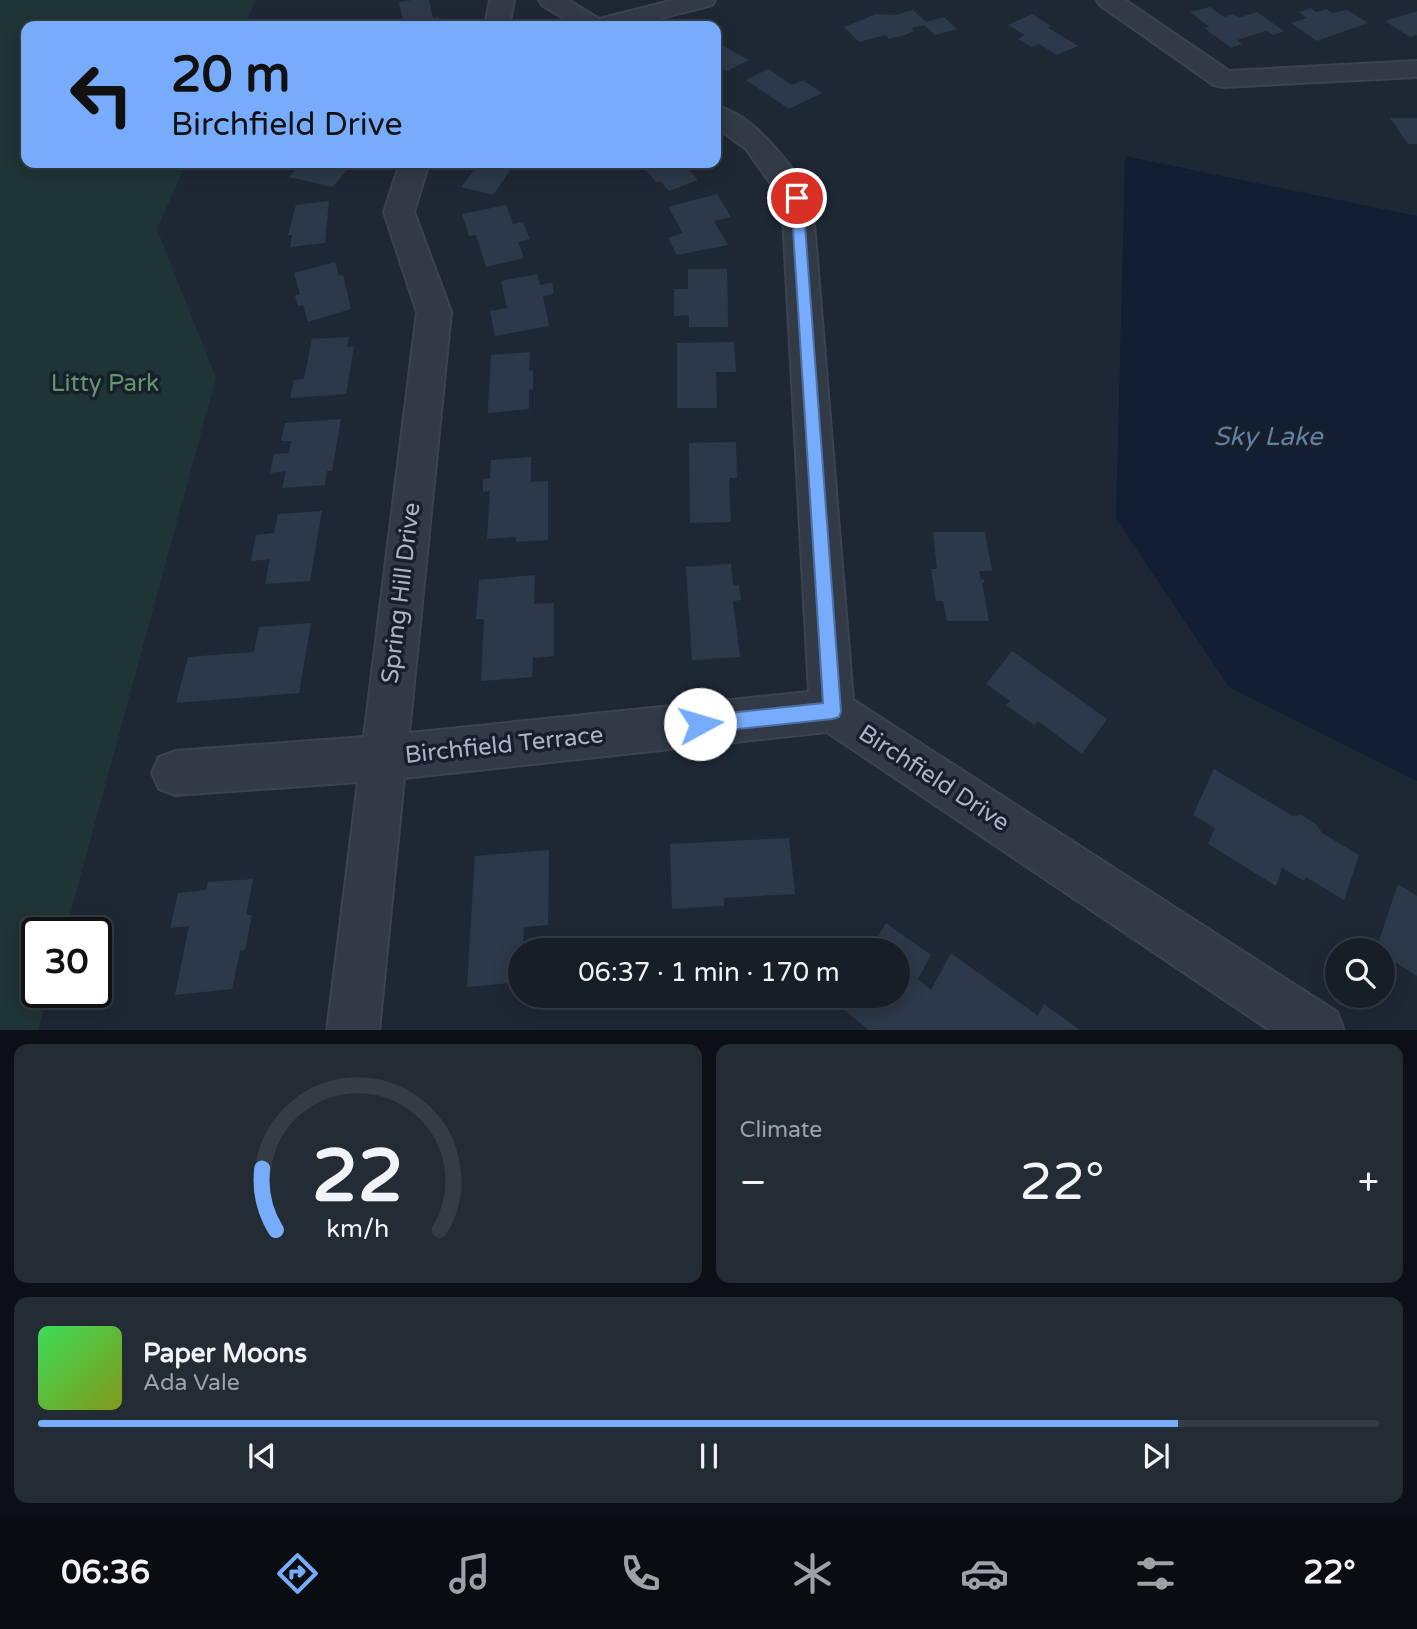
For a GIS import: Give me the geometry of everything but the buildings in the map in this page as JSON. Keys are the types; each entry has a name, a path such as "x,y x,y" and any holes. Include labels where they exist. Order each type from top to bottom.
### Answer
{"street":[{"path":"498,21 502,0"},
{"path":"551,0 585,21"},
{"path":"621,21 703,0"},
{"path":"1109,0 1223,79 1417,69"},
{"name":"Birchfield Drive","path":"721,118 756,143 797,198 832,711 1316,1030"},
{"name":"Spring Hill Drive","path":"353,1030 434,312 399,212 412,168"},
{"name":"Birchfield Terrace","path":"175,773 382,758 832,711"}],"green space":[{"name":"Litty Park","path":"0,0 256,0 246,21 21,21 21,168 184,168 157,229 216,378 69,917 21,917 21,1008 44,1008 38,1030 0,1030"}],"water":[{"name":"Sky Lake","path":"1125,156 1417,216 1417,781 1229,687 1116,519"}],"route":[{"path":"700,724 832,711 797,198"}]}
